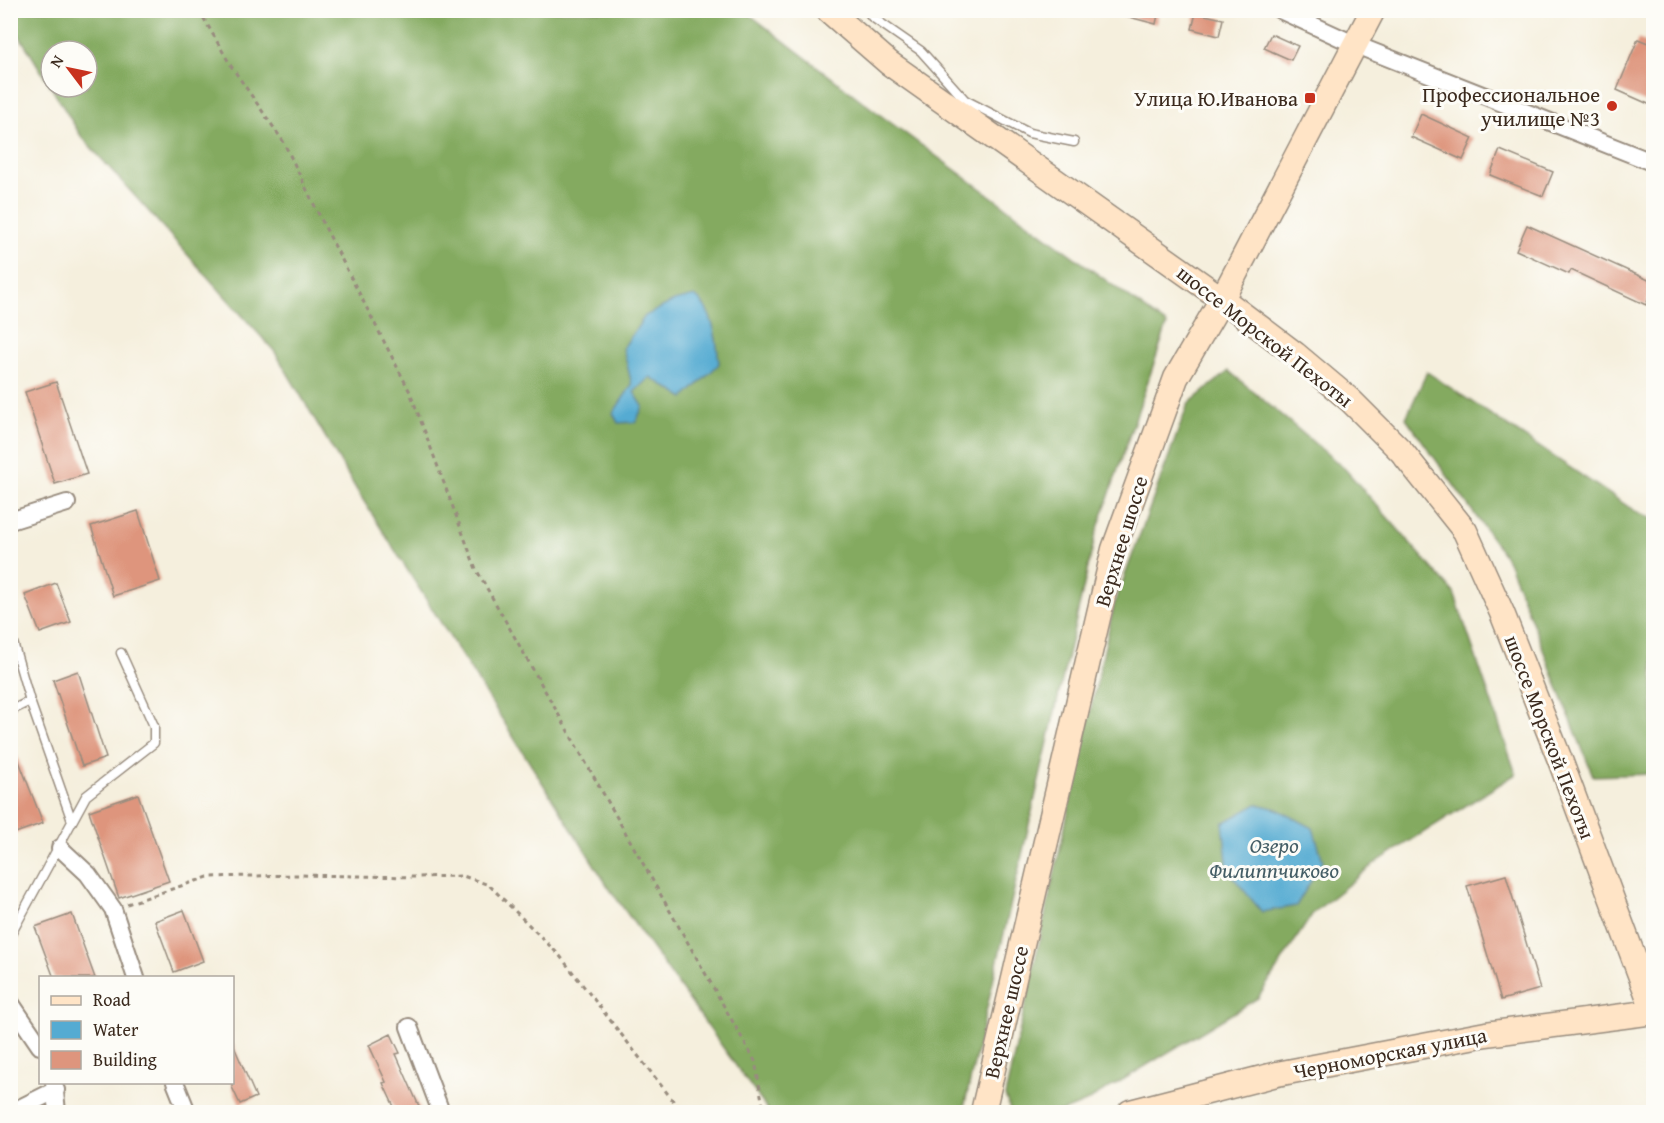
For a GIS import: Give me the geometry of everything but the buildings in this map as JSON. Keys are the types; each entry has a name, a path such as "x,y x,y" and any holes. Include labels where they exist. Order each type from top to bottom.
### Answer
{"street":[{"name":"шоссе Морской Пехоты","path":"828,10 889,63 1222,298 1295,354 1351,401 1402,452 1465,531 1502,613 1560,760 1653,1012"},
{"path":"1280,10 1356,45 1653,163"},
{"name":"Верхнее шоссе","path":"983,1113 1114,549 1176,378 1222,298 1373,10"},
{"path":"10,521 67,502"},
{"path":"60,848 88,874 113,909 135,976"},
{"path":"10,985 11,1002 39,1044"},
{"name":"Черноморская улица","path":"1130,1113 1277,1074 1486,1034 1653,1012"},
{"path":"409,1027 441,1113"},
{"path":"175,1084 187,1113"},
{"path":"12,1113 55,1086 57,1113"}],"lane":[{"path":"867,10 872,17 921,51 965,100 1029,133 1074,142"},
{"path":"10,632 30,701 72,821"},
{"path":"10,936 60,848 86,796 154,743 154,726 121,652"},
{"path":"10,711 30,701"}],"path":[{"path":"199,10 231,66 283,141 326,230 410,392 476,569 755,1061 764,1113"},
{"path":"113,909 208,877 463,876 489,885 560,956 682,1113"}],"green space":[{"path":"11,10 745,11 883,117 1167,325 1095,537 963,1112 769,1112 609,888 358,492 275,352 81,136 58,99 99,99 99,39 39,39 39,68 11,22"},
{"path":"1229,371 1345,469 1454,593 1516,774 1375,863 1313,913 1258,998 1086,1102 1062,1112 1011,1112 1005,1096 1114,605 1188,404"},
{"path":"1427,372 1635,511 1653,519 1653,774 1593,776 1508,561 1406,418"}],"water":[{"path":"695,296 710,318 716,337 719,364 684,398 650,377 634,392 643,406 636,422 618,423 613,413 632,385 623,348 645,316 674,301"},
{"name":"Озеро Филиппчиково","path":"1257,804 1277,809 1313,828 1323,861 1296,906 1262,912 1228,871 1223,823"}],"place":[{"name":"Улица Ю.Иванова","path":"1310,98"},
{"name":"Профессиональное училище №3","path":"1612,106"}]}
